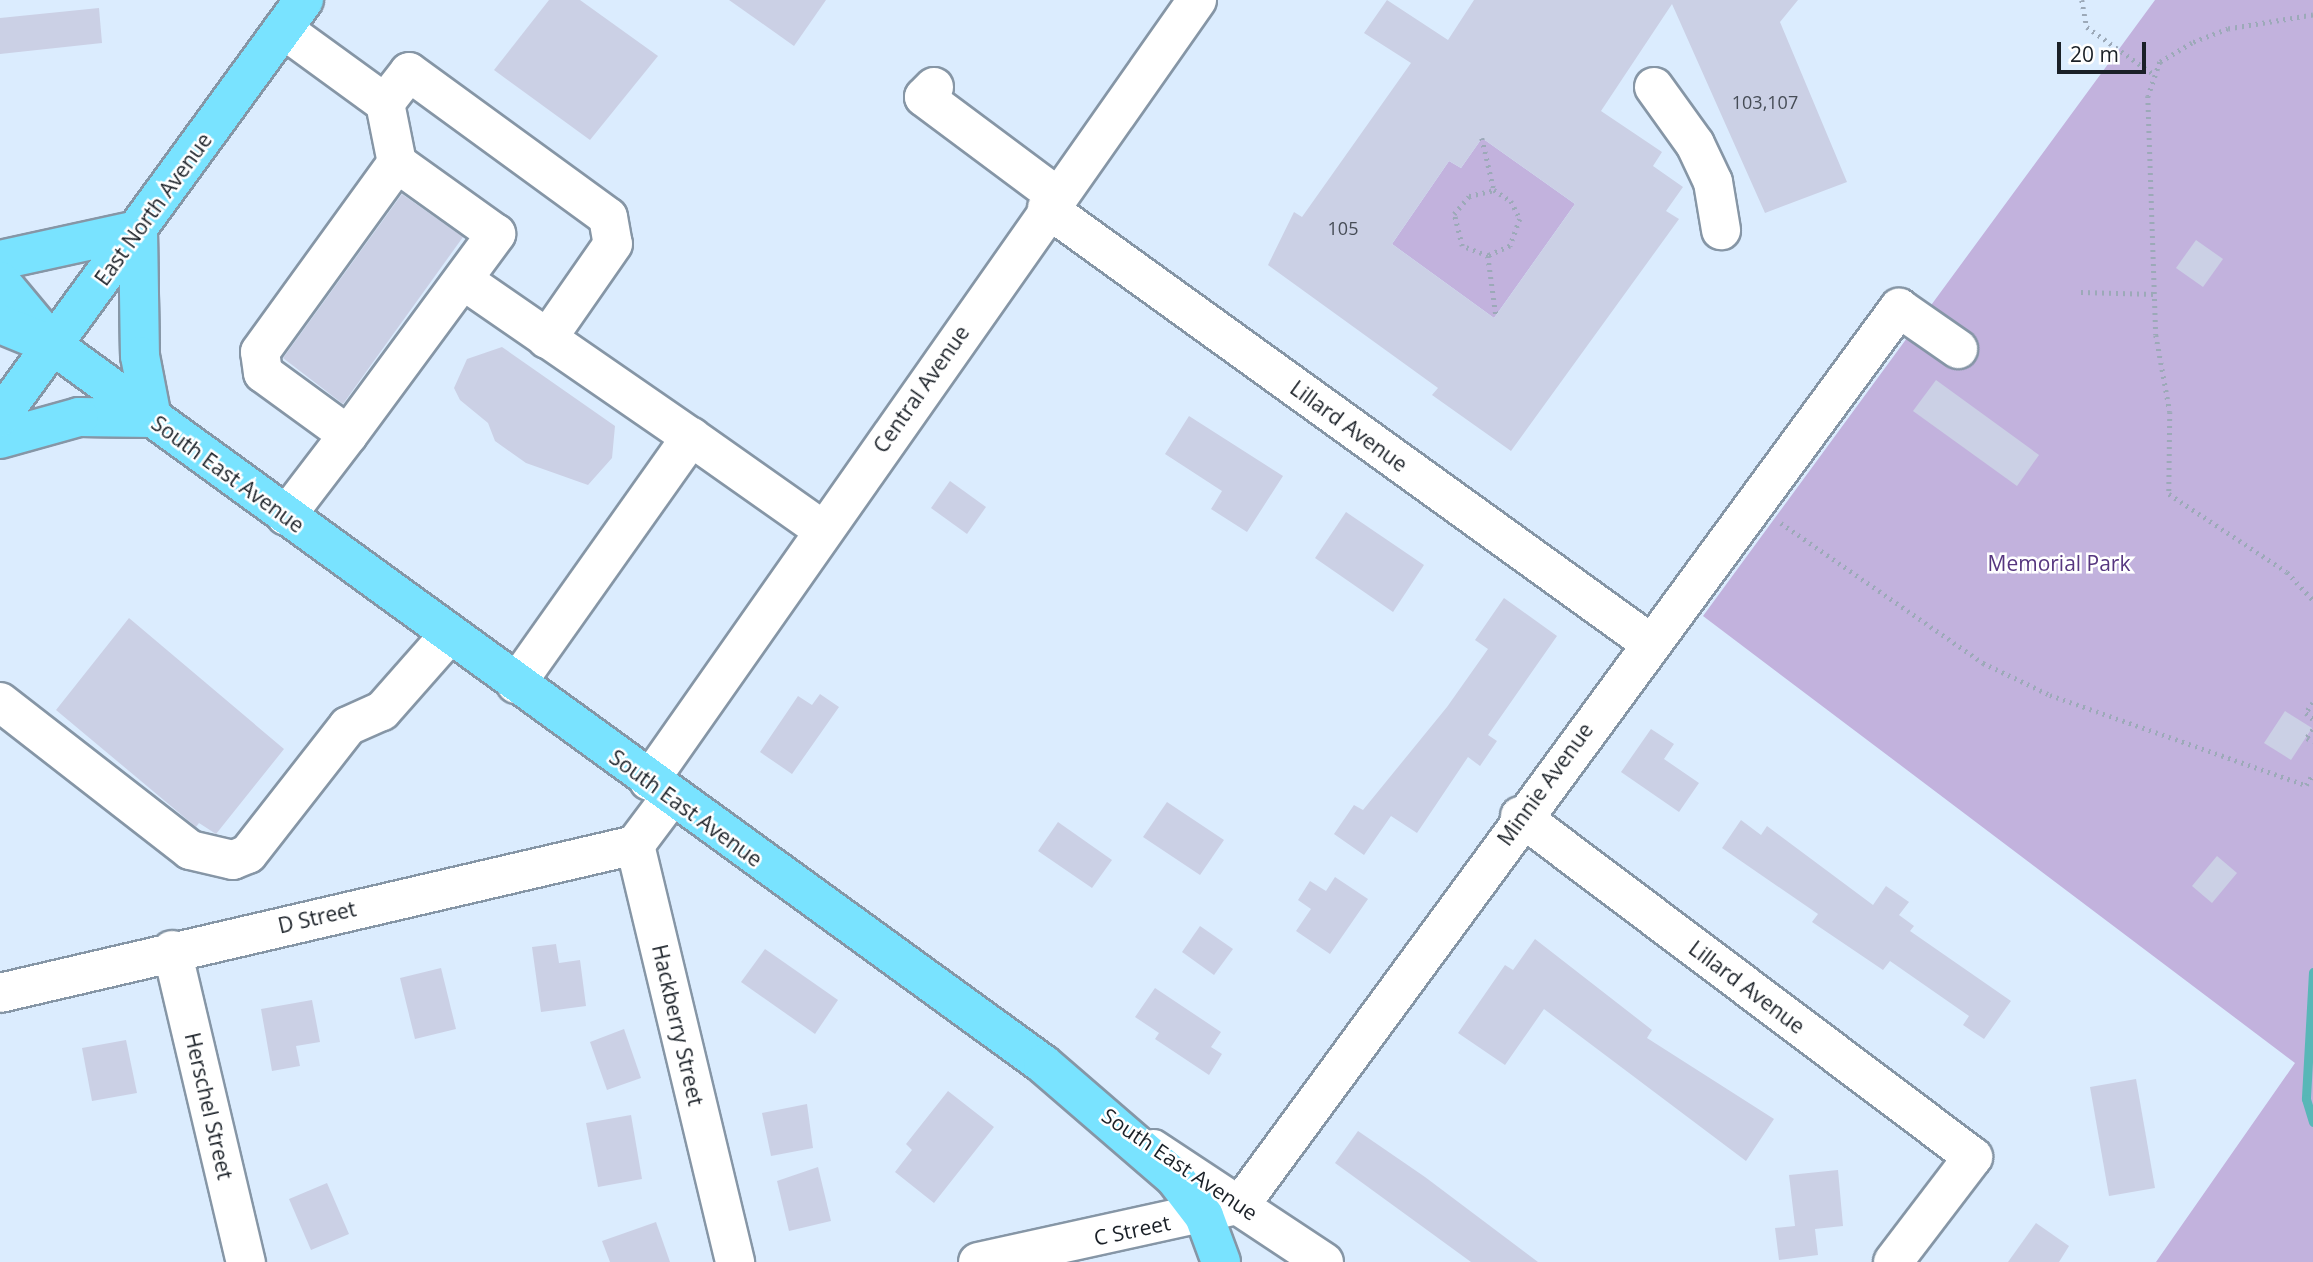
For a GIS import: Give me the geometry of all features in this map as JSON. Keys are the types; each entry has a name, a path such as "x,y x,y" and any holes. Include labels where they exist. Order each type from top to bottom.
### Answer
{"main road":[{"name":"East North Avenue","path":"0,417 293,14"},
{"path":"0,260 138,230 141,356 152,418 79,417 0,439"},
{"path":"0,281 54,346"},
{"path":"0,324 54,346"},
{"name":"South East Avenue","path":"54,346 660,789 1043,1064 1135,1138"},
{"path":"1135,1138 1204,1216 1221,1262"}],"street":[{"name":"Central Avenue","path":"660,789 823,530 1197,0"},
{"path":"286,516 496,234 397,163 385,103 293,14"},
{"path":"385,103 409,72 608,217 613,244 547,339"},
{"name":"Lillard Avenue","path":"934,87 924,97 1052,202 1650,643"},
{"path":"1654,87 1695,144 1713,182 1721,230"},
{"path":"348,435 262,373 260,352 397,163"},
{"path":"463,280 823,530"},
{"name":"Minnie Avenue","path":"1241,1204 1520,816 1899,308 1958,349"},
{"path":"516,684 691,438"},
{"path":"0,702 190,850 233,860 248,854 348,726 382,711 449,635"},
{"path":"635,845 660,789"},
{"name":"Lillard Avenue","path":"1520,816 1973,1157 1894,1262"},
{"name":"D Street","path":"0,992 172,950 635,845"},
{"name":"Hackberry Street","path":"635,845 735,1262"},
{"name":"Herschel Street","path":"172,950 246,1262"},
{"name":"South East Avenue","path":"1135,1138 1241,1204 1324,1262"},
{"path":"1204,1216 1241,1204"},
{"name":"C Street","path":"978,1262 1204,1216"}],"path":[{"path":"2081,0 2087,27 2152,73"},
{"path":"2152,73 2192,43 2228,29 2313,15"},
{"path":"2152,73 2155,294 2170,412 2169,494 2287,572 2313,600"},
{"path":"1482,138 1494,190 1511,201 1520,219 1510,246 1488,256 1462,246 1454,214 1469,196 1494,190"},
{"path":"1488,256 1496,315"},
{"path":"2081,292 2155,294"},
{"path":"1754,503 1994,669 2151,733 2306,785 2313,774"},
{"path":"2313,703 2306,713 2313,719"},
{"path":"2313,730 2307,738 2313,741"}],"green space":[{"name":"Memorial Park","path":"2155,0 2313,0 2313,1262 2156,1262 2295,1063 1703,616"},
{"path":"1482,138 1575,204 1494,318 1392,244 1449,161 1461,168"}],"building":[{"path":"549,0 580,0 658,56 590,140 494,70"},
{"path":"729,0 826,0 794,46"},
{"path":"1387,0 1448,40 1474,0 1798,0 1780,22 1847,182 1765,213 1672,4 1601,111 1662,152 1653,166 1683,187 1666,211 1679,219 1511,451 1432,395 1438,388 1268,265 1294,212 1302,217 1411,63 1364,33","holes":["1482,138 1575,204 1494,318 1392,244 1449,161 1461,168"]},
{"path":"99,8 102,43 0,54 0,18"},
{"path":"402,194 463,237 343,404 283,358"},
{"path":"2196,240 2223,259 2203,287 2176,268"},
{"path":"502,347 615,426 612,458 588,485 526,463 495,441 488,423 460,400 454,388 467,359"},
{"path":"1936,380 2039,455 2017,486 1913,411"},
{"path":"1189,416 1283,476 1247,532 1211,509 1222,491 1165,454"},
{"path":"950,481 986,507 967,534 931,508"},
{"path":"1346,512 1424,565 1393,612 1315,558"},
{"path":"1504,598 1557,636 1488,735 1497,741 1480,766 1468,757 1417,833 1391,816 1364,855 1334,834 1354,805 1363,810 1447,707 1488,649 1475,640"},
{"path":"129,618 284,749 216,834 199,823 196,827 56,710"},
{"path":"820,694 839,707 792,774 760,752 798,696 812,705"},
{"path":"2285,711 2312,728 2291,760 2264,743"},
{"path":"1651,729 1674,744 1664,759 1699,783 1679,812 1621,772"},
{"path":"1167,802 1224,840 1200,875 1143,837"},
{"path":"1741,820 1761,835 1767,826 1873,905 1886,886 1909,902 1899,915 1914,926 1910,931 2011,1001 1984,1039 1963,1025 1969,1016 1890,961 1883,970 1812,922 1818,914 1722,848"},
{"path":"1058,822 1112,860 1092,888 1038,851"},
{"path":"2217,856 2237,873 2212,903 2192,886"},
{"path":"1335,877 1368,899 1330,954 1296,931 1311,909 1298,900 1310,881 1326,891"},
{"path":"1200,926 1233,949 1214,975 1182,952"},
{"path":"1535,939 1652,1030 1647,1038 1774,1119 1746,1161 1544,1009 1505,1065 1458,1033 1505,965 1513,970"},
{"path":"556,944 559,963 580,960 586,1006 541,1012 532,947"},
{"path":"765,949 838,1000 815,1034 741,982"},
{"path":"441,968 456,1029 415,1039 400,978"},
{"path":"1155,988 1221,1032 1211,1047 1222,1054 1209,1075 1155,1039 1159,1033 1135,1017"},
{"path":"312,1000 320,1042 296,1046 300,1066 272,1071 261,1009"},
{"path":"624,1029 641,1078 607,1090 590,1042"},
{"path":"126,1040 137,1093 92,1101 82,1048"},
{"path":"2136,1079 2155,1188 2109,1196 2090,1087"},
{"path":"948,1091 994,1127 934,1203 895,1172 912,1150 906,1144"},
{"path":"807,1104 813,1148 771,1156 762,1113"},
{"path":"631,1115 642,1179 598,1187 586,1123"},
{"path":"1358,1131 1425,1177 1538,1262 1471,1262 1335,1163"},
{"path":"818,1167 831,1221 789,1231 777,1181"},
{"path":"1838,1170 1843,1226 1815,1229 1818,1255 1779,1260 1775,1228 1795,1226 1789,1175"},
{"path":"327,1183 349,1234 311,1250 289,1199"},
{"path":"656,1222 670,1262 610,1262 602,1241"},
{"path":"2036,1223 2069,1246 2059,1262 2008,1262"}],"waterway":[{"path":"2313,972 2306,1099 2313,1122"}]}
